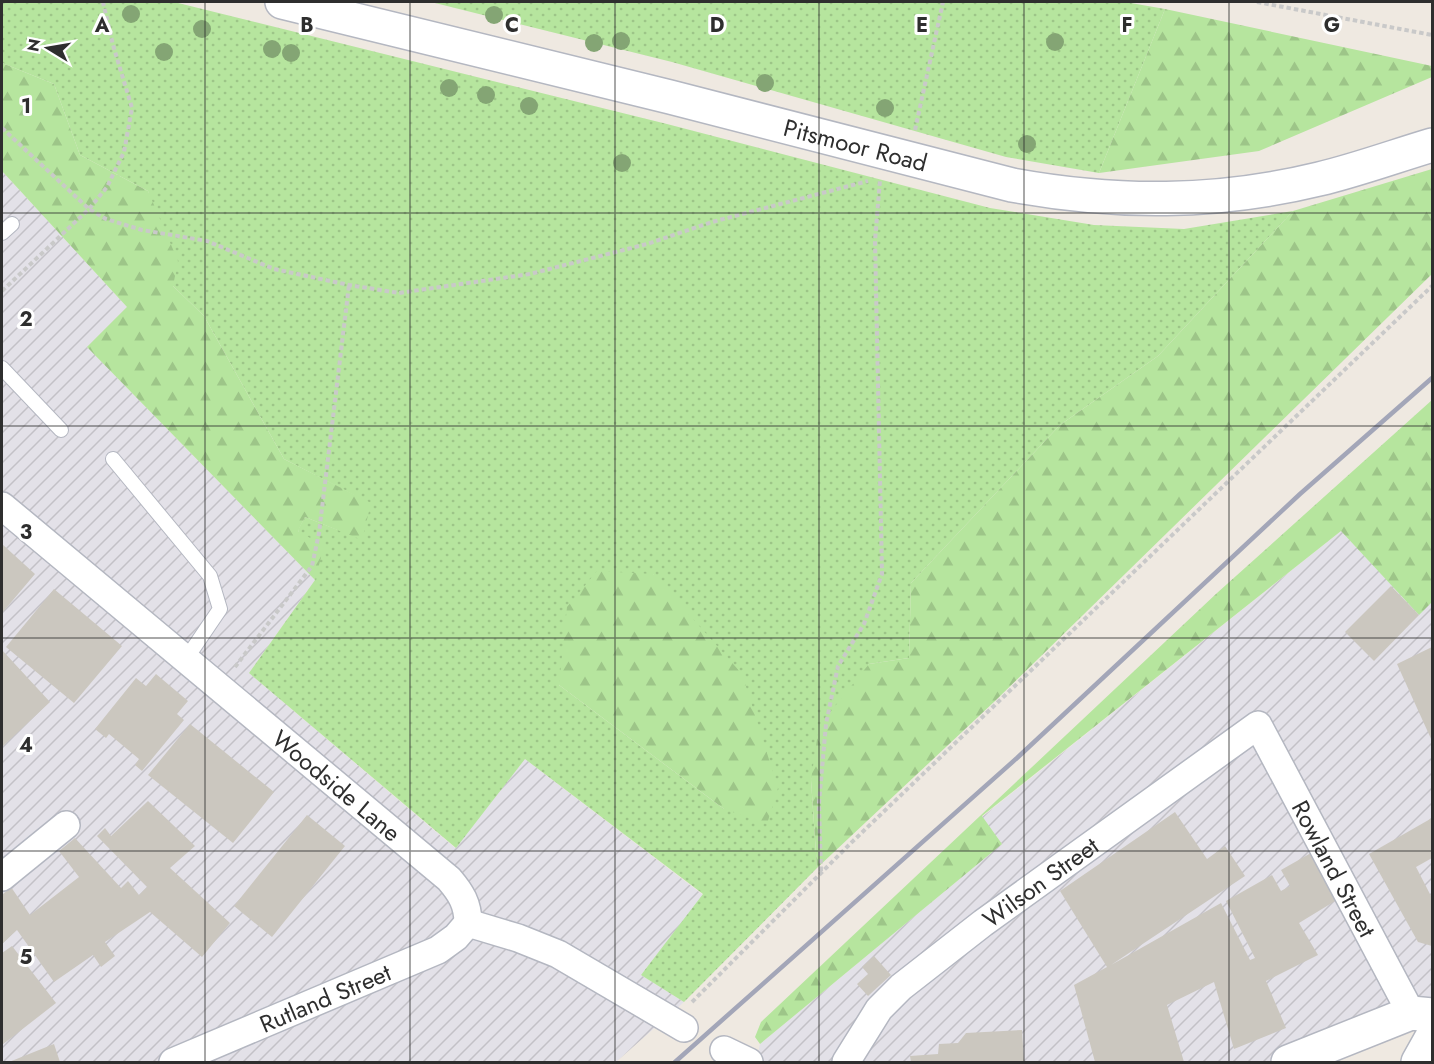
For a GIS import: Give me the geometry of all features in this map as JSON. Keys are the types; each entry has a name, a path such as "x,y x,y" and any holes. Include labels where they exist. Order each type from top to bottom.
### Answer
{"street":[{"name":"Pitsmoor Road","path":"282,2 1012,185 1056,193 1121,198 1186,199 1247,193 1320,179 1432,145"},
{"name":"Woodside Lane","path":"2,506 449,879 462,894 468,910 468,922"},
{"name":"Rowland Street","path":"1258,725 1422,1014"},
{"name":"Wilson Street","path":"846,1062 879,1009 901,987 982,923 1258,725"},
{"path":"2,877 66,825"},
{"path":"468,922 558,954 678,1025"},
{"name":"Rutland Street","path":"173,1062 438,950 456,937 468,922"},
{"path":"1288,1062 1422,1014"},
{"path":"1418,1062 1432,1037"},
{"path":"724,1050 749,1062"}],"lane":[{"path":"2,368 61,430"},
{"path":"113,459 210,576 220,609 186,659"}],"path":[{"path":"2,291 89,209 107,187 124,152 132,108 103,2"},
{"path":"909,158 943,2"},
{"path":"1257,2 1432,35"},
{"path":"2,128 89,209 106,219 142,230 207,241 274,269 399,293 530,274 647,244 712,222 880,177 875,241 882,574 864,624 838,666 826,724 819,803 822,872"},
{"path":"219,688 312,566 319,532 350,285"},
{"path":"678,1025 822,872 1432,286"}],"shaded area":[{"path":"2,171 127,307 87,347 315,580 249,673 455,848 525,759 703,895 641,975 684,1002 616,1062 2,1062"},
{"path":"1341,531 1419,614 1432,602 1432,1019 1288,1062 756,1062 760,1044 1002,844 982,817"}],"green space":[{"path":"2,2 174,2 667,124 990,208 1094,225 1184,229 1293,211 1158,356 1060,425 911,583 909,658 869,664 811,780 817,868 684,1002 641,975 703,894 525,759 456,848 249,673 315,580 298,530 305,517 338,530 354,495 284,459 204,316 173,286 148,191 80,155 54,84 2,63","holes":["653,574 724,809 559,685"]},
{"path":"431,2 1125,2 1165,9 1099,173 1006,157 672,62"},
{"path":"1165,9 1432,66 1432,77 1259,151 1099,173"},
{"path":"2,63 54,84 80,155 148,191 178,261 173,286 204,316 284,459 371,503 362,540 305,517 298,531 324,546 315,580 87,347 127,307 2,171"},
{"path":"1432,169 1432,274 995,701 817,868 811,780 819,726 869,664 909,658 911,583 1060,425 1158,356 1293,211"},
{"path":"1432,400 1432,602 1419,615 1341,531 982,816 1002,844 760,1044 755,1037 761,1022 1217,593"},
{"path":"597,571 653,574 742,674 778,788 767,824 724,809 559,685 567,607"}],"building":[{"path":"2,544 35,574 2,613"},
{"path":"1391,586 1419,615 1374,661 1345,632"},
{"path":"54,589 122,646 74,703 6,647"},
{"path":"1432,647 1432,741 1397,664"},
{"path":"2,650 50,702 2,747"},
{"path":"156,674 188,701 177,714 184,720 142,771 135,765 139,759 109,734 106,738 95,729 136,678 146,686"},
{"path":"190,724 274,792 233,843 148,775"},
{"path":"148,801 195,846 170,868 230,923 202,957 150,912 105,942 115,956 101,967 93,955 54,982 17,930 2,944 2,895 11,887 30,915 79,877 59,851 75,838 121,888 128,881 139,895 147,887 97,836 105,828 111,836"},
{"path":"1175,812 1207,859 1225,846 1245,876 1111,965 1221,903 1250,960 1255,958 1226,901 1272,875 1281,891 1290,886 1281,870 1311,853 1340,898 1299,923 1318,955 1266,981 1286,1028 1234,1049 1214,982 1167,1005 1184,1062 1095,1062 1074,985 1107,967 1060,891"},
{"path":"307,815 345,846 272,937 234,906"},
{"path":"1432,818 1432,858 1416,867 1432,898 1432,946 1418,942 1369,854"},
{"path":"12,946 56,1003 2,1045 2,953"},
{"path":"874,956 891,975 868,996 857,984 868,974 862,967"},
{"path":"1022,1030 1024,1062 911,1062 910,1056 938,1054 939,1044 958,1043 966,1033"},
{"path":"54,1044 60,1062 9,1062"}],"railway":[{"path":"675,1062 1017,758 1300,494 1432,378"}]}
